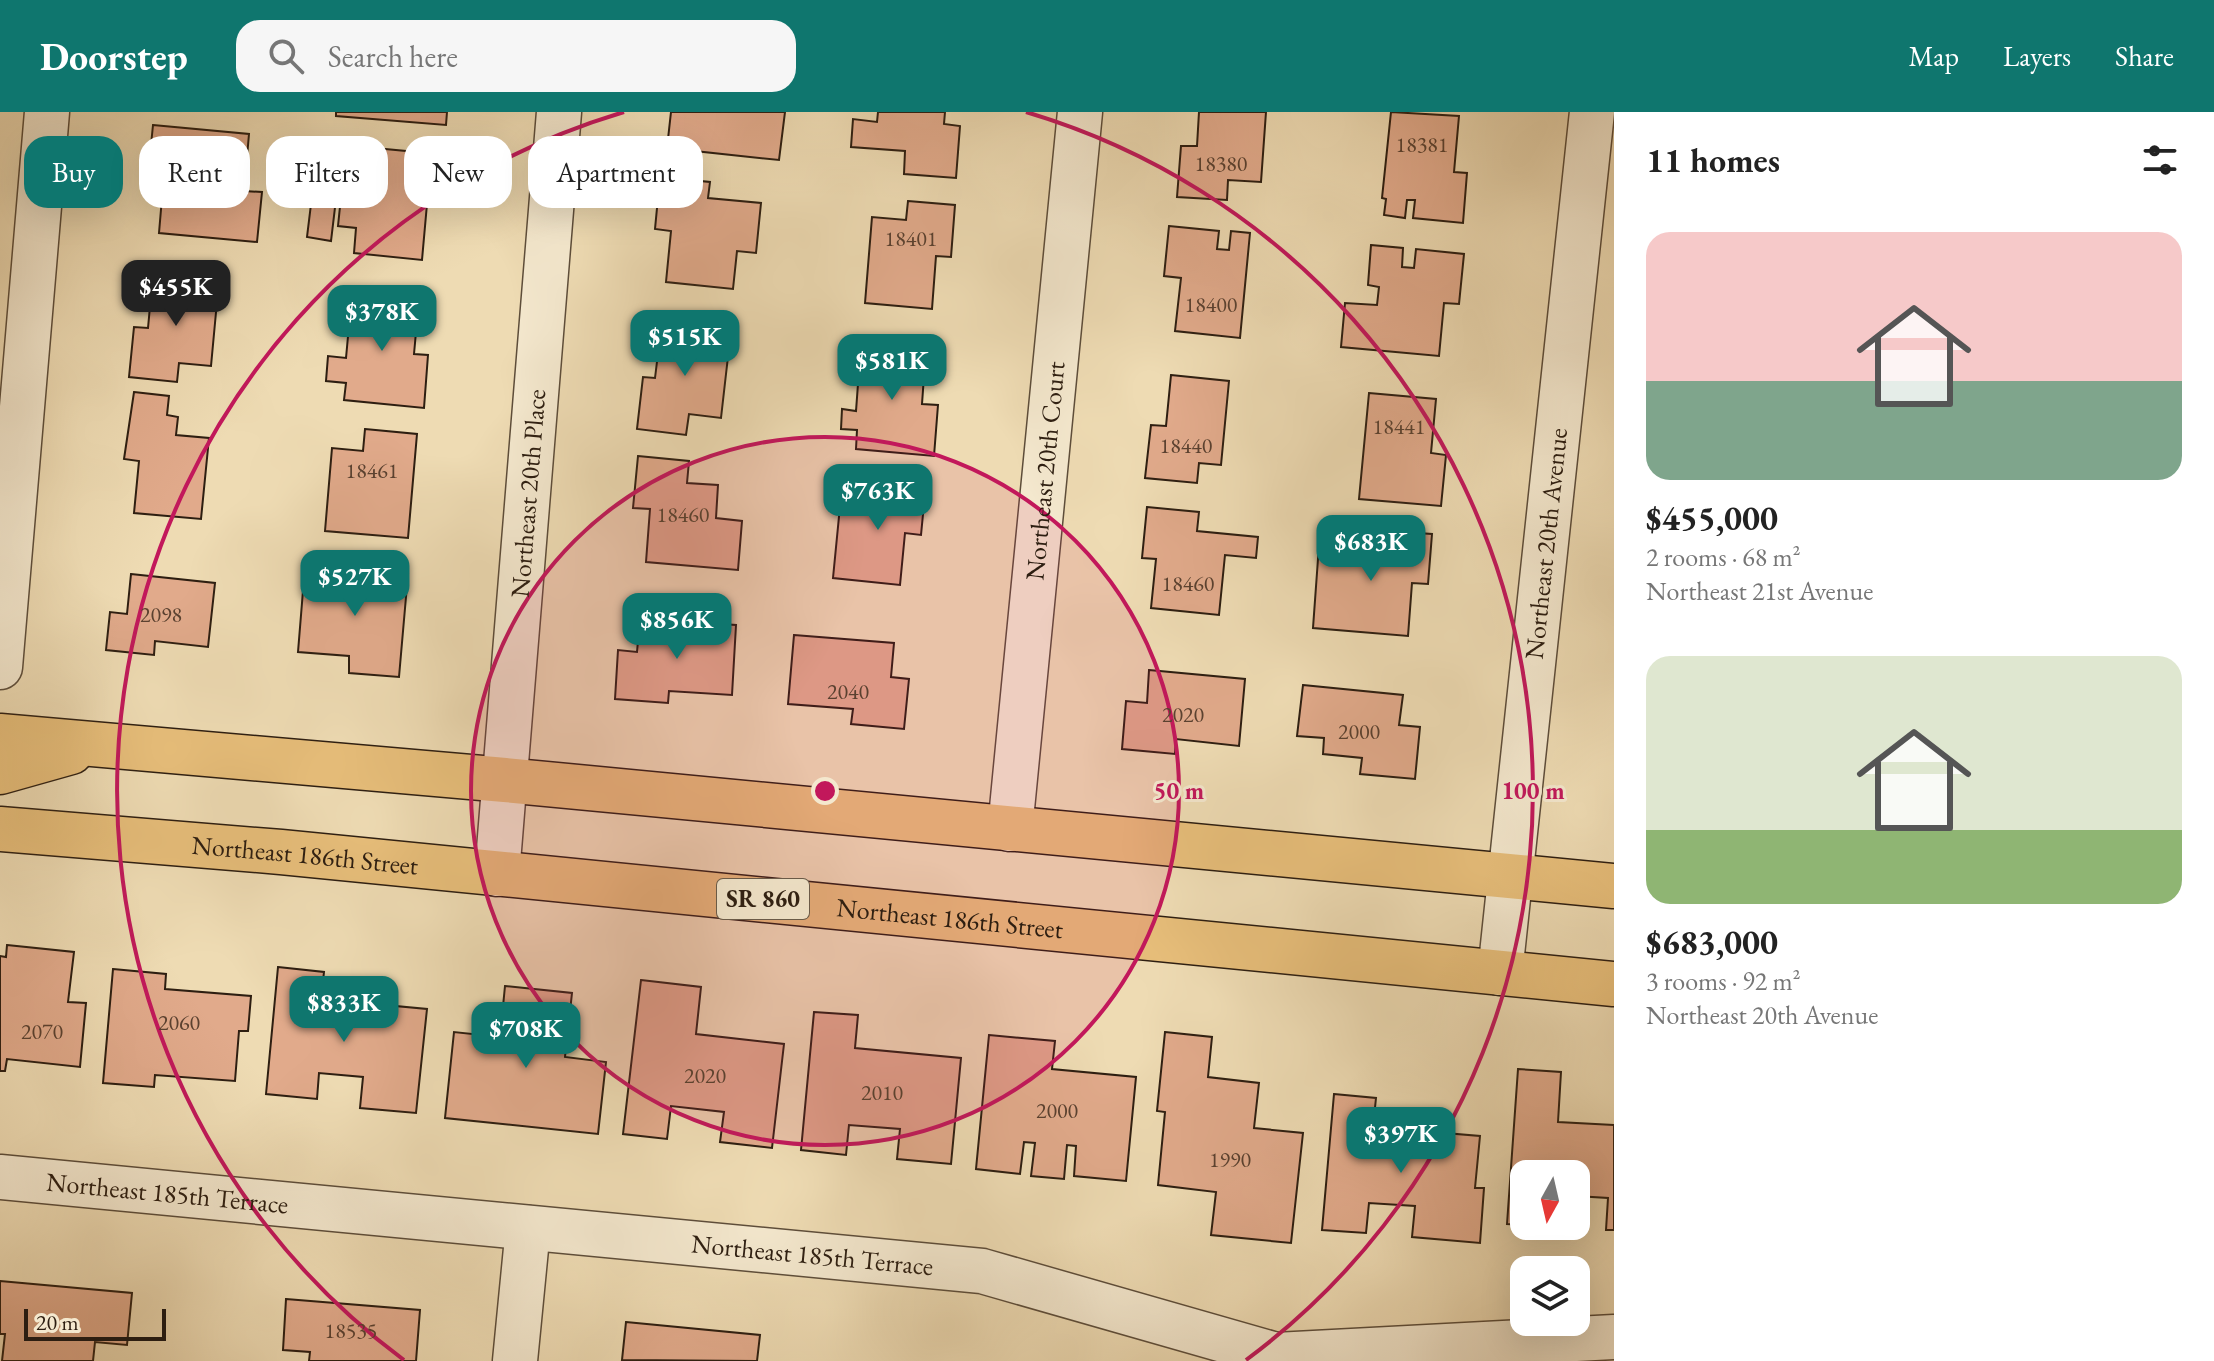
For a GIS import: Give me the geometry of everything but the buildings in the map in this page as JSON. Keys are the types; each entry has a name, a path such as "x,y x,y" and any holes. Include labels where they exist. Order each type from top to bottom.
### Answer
{"main road":[{"path":"0,736 505,780 1614,886"},
{"path":"0,772 104,744"},
{"name":"Northeast 186th Street","path":"0,829 497,874 1614,984"}],"street":[{"path":"0,667 47,112"},
{"name":"Northeast 20th Place","path":"497,874 559,112"},
{"name":"Northeast 20th Court","path":"1010,829 1080,112"},
{"name":"Northeast 20th Avenue","path":"1500,973 1592,112"},
{"name":"Northeast 185th Terrace","path":"0,1177 982,1271 1276,1355 1614,1337"},
{"path":"515,1361 528,1228"}]}
